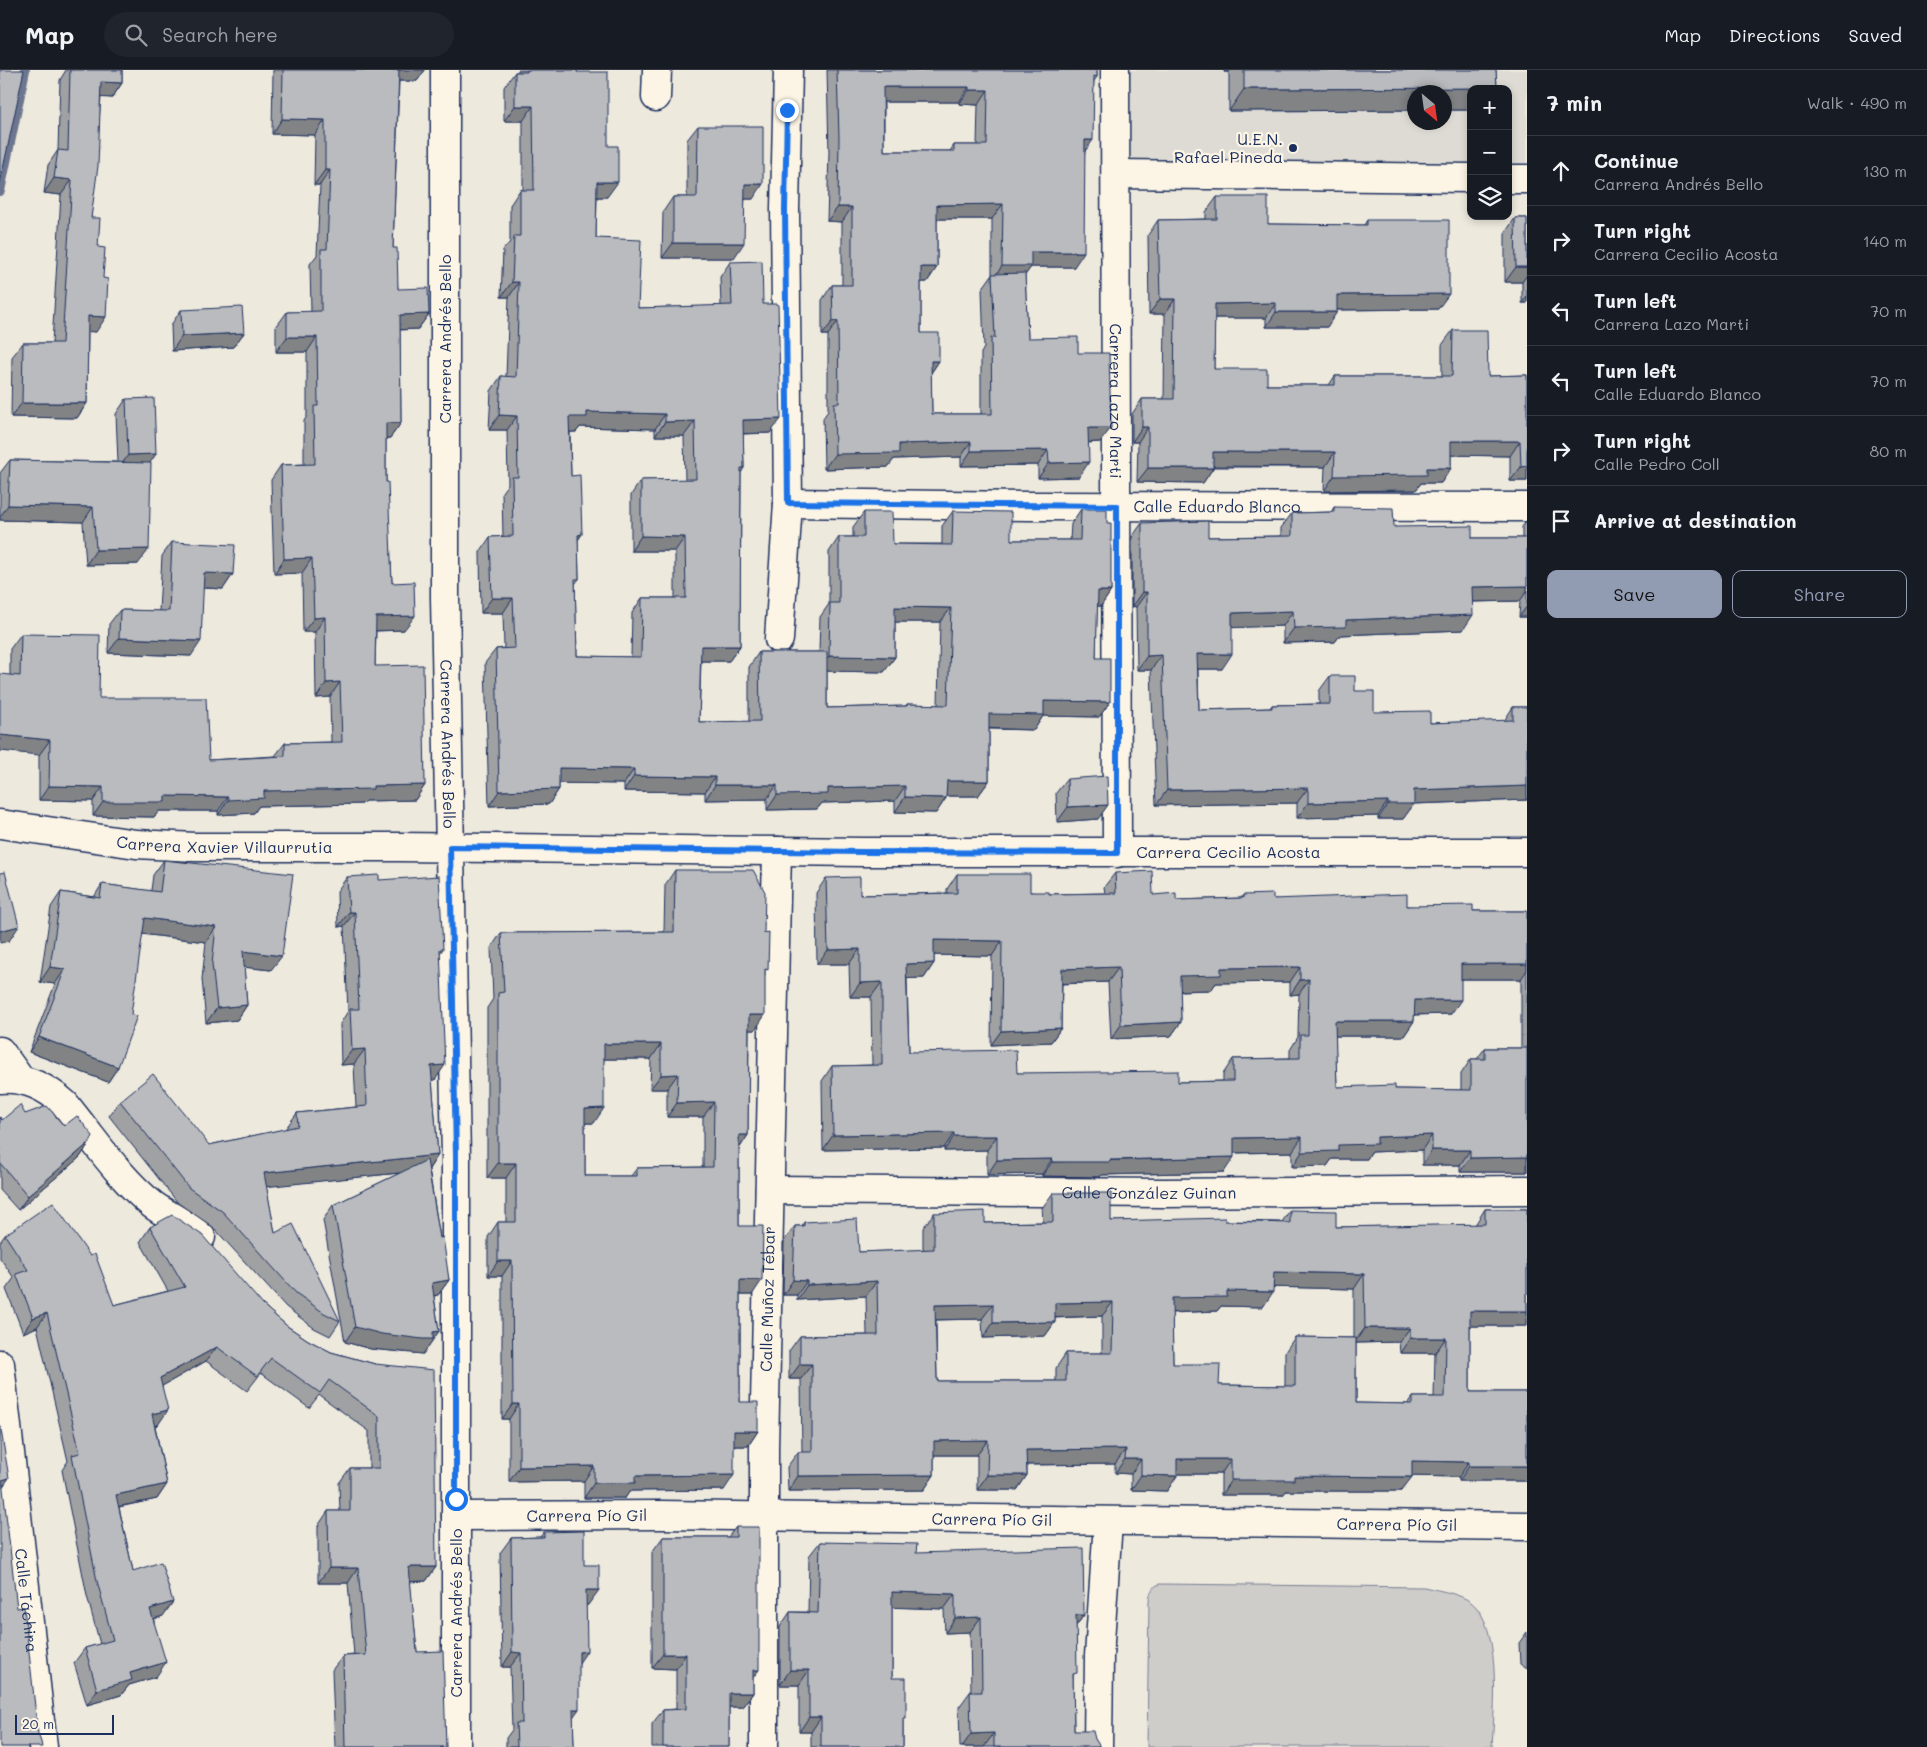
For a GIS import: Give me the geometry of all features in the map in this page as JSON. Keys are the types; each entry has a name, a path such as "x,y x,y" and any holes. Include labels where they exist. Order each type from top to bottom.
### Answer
{"street":[{"name":"Carrera Andrés Bello","path":"446,70 445,598 456,1157 456,1747"},
{"path":"656,97 657,70"},
{"path":"779,639 788,503 785,209 788,70"},
{"name":"Carrera Lazo Marti","path":"1115,70 1117,853"},
{"path":"1116,174 1467,178"},
{"path":"1512,179 1527,179"},
{"name":"Calle Eduardo Blanco","path":"788,503 1527,507"},
{"name":"Carrera Xavier Villaurrutia","path":"0,824 136,844 450,847"},
{"name":"Carrera Cecilio Acosta","path":"450,847 776,852 1527,852"},
{"name":"Calle Muñoz Tébar","path":"764,1747 764,1516 776,852"},
{"path":"0,1052 10,1079 40,1086 54,1094 65,1104 134,1186 154,1205 196,1232 222,1258"},
{"name":"Calle González Guinan","path":"770,1190 1165,1193 1527,1190"},
{"name":"Calle Táchira","path":"0,1364 43,1747"},
{"path":"428,1370 457,1370"},
{"name":"Carrera Pío Gil","path":"456,1516 764,1516 1527,1526"},
{"path":"1098,1747 1099,1656 1108,1522"}],"shaded area":[{"name":"U.E.N. Rafael Pineda","path":"1115,70 1527,70 1527,179 1512,179 1512,85 1467,85 1467,178 1116,174"},
{"path":"1160,1584 1424,1587 1467,1599 1473,1603 1485,1621 1490,1637 1494,1675 1492,1747 1147,1747 1149,1602 1152,1591"}],"building":[{"path":"0,70 24,70 0,183"},
{"path":"70,70 122,70 122,83 101,82 98,166 91,218 100,218 98,247 105,248 103,278 108,279 106,317 88,316 87,403 22,403 23,343 62,343 72,180 54,178 58,150 68,151"},
{"path":"283,70 399,70 393,248 397,248 398,289 428,288 429,314 400,315 401,423 386,423 386,482 388,482 392,583 414,582 415,616 376,617 375,666 423,665 425,785 373,786 373,789 264,791 264,798 228,800 228,797 165,796 165,802 103,802 103,787 49,786 50,740 0,735 0,674 20,676 21,634 100,635 99,698 206,698 209,760 285,756 285,743 342,742 340,682 326,683 325,617 314,618 312,558 284,559 281,465 315,464 314,406 318,406 317,337 287,337 287,312 321,311 321,249 327,249 330,170 325,170 325,120 282,119"},
{"path":"527,70 577,70 577,72 608,72 608,146 618,146 618,182 597,182 596,238 641,240 638,308 732,305 730,262 762,261 763,304 778,304 781,419 743,420 744,468 741,468 740,646 701,646 699,722 760,721 759,652 827,652 827,708 907,706 907,704 948,705 951,608 895,607 895,657 829,656 830,603 839,603 839,537 864,537 864,512 892,512 893,544 952,545 953,511 1011,512 1011,540 1080,540 1081,509 1107,509 1107,523 1111,523 1111,591 1098,591 1096,658 1110,658 1110,702 1044,701 1044,715 989,714 989,781 947,781 946,798 905,797 905,786 828,788 828,794 777,795 777,785 715,785 715,777 634,776 634,769 559,768 559,789 499,791 496,649 515,648 513,598 492,598 490,537 513,536 512,477 518,477 517,416 499,415 501,376 516,377 519,282 512,282 514,236 520,236 520,190 534,190 533,106 515,106 515,72 527,72","holes":["587,412 665,414 665,422 695,421 696,479 641,480 641,536 685,537 686,598 642,598 641,657 577,656 575,579 579,579 578,535 582,534 580,475 571,476 569,417 587,417"]},
{"path":"837,70 1097,70 1097,77 1094,76 1093,140 1085,140 1084,252 1031,252 1031,266 1002,266 1003,204 937,205 937,267 921,267 921,333 939,333 939,361 931,361 932,414 992,414 991,338 995,338 992,274 1025,273 1028,338 1078,337 1078,353 1109,353 1111,428 1088,428 1089,462 1049,463 1048,450 971,451 971,442 899,444 899,453 835,454 834,403 839,403 838,321 833,321 832,285 852,285 852,207 838,207 839,137","holes":["883,87 969,87 969,90 988,90 987,145 954,145 954,151 884,151"]},
{"path":"1244,70 1496,70 1497,85 1467,85 1467,88 1452,88 1452,85 1407,85 1407,88 1244,89"},
{"path":"698,126 763,126 763,184 745,184 744,243 673,243 673,197 697,197"},
{"path":"1217,197 1268,197 1268,224 1367,225 1367,220 1449,220 1449,294 1337,295 1337,312 1276,312 1276,303 1215,304 1214,369 1267,369 1267,385 1335,385 1335,376 1452,376 1453,330 1487,330 1488,376 1527,375 1527,466 1521,467 1520,441 1451,441 1451,468 1427,468 1427,475 1334,476 1335,452 1213,452 1213,468 1148,468 1148,427 1142,427 1142,399 1174,399 1175,299 1160,299 1158,220 1217,219"},
{"path":"1515,218 1527,218 1527,267 1516,267"},
{"path":"242,307 244,333 182,336 181,310"},
{"path":"154,398 156,454 128,455 126,399"},
{"path":"10,460 151,463 149,549 96,550 93,507 8,505"},
{"path":"1334,507 1393,508 1394,527 1472,526 1472,538 1527,538 1527,586 1472,587 1473,615 1346,620 1346,627 1294,628 1293,611 1232,613 1232,654 1197,654 1199,710 1272,708 1272,705 1330,704 1330,676 1355,676 1355,691 1374,691 1374,712 1430,711 1430,723 1513,720 1513,707 1527,707 1527,786 1414,790 1414,804 1388,804 1388,801 1308,803 1308,788 1167,790 1162,655 1147,656 1147,592 1142,592 1142,523 1208,521 1208,537 1292,536 1292,513 1334,512"},
{"path":"172,542 235,545 233,574 204,573 201,641 119,638 120,610 169,611"},
{"path":"1107,776 1108,805 1068,807 1067,779"},
{"path":"164,860 293,874 282,956 243,951 247,1005 217,1008 212,964 216,927 145,918 131,1014 137,1016 118,1067 39,1037 65,969 50,967 61,892 100,898 102,884 160,892"},
{"path":"675,870 753,870 765,892 764,933 769,932 768,970 765,969 765,1015 749,1015 748,1135 739,1135 739,1226 763,1226 762,1280 740,1280 740,1402 758,1402 758,1431 734,1431 734,1475 635,1476 635,1483 594,1483 594,1466 519,1467 519,1404 513,1404 512,1261 498,1261 498,1222 516,1222 516,1163 498,1163 498,993 504,992 501,933 674,932","holes":["604,1044 661,1044 661,1075 678,1074 677,1103 714,1102 713,1167 637,1168 637,1176 585,1176 585,1109 604,1108"]},
{"path":"1152,871 1153,895 1176,893 1176,900 1243,898 1243,895 1273,894 1273,899 1407,894 1407,906 1473,905 1473,911 1527,911 1527,964 1461,964 1461,1000 1415,1000 1414,1021 1335,1021 1337,1087 1395,1085 1395,1089 1471,1090 1471,1059 1485,1059 1485,1048 1527,1048 1527,1157 1470,1158 1470,1150 1432,1150 1432,1135 1377,1137 1377,1144 1338,1145 1338,1151 1302,1152 1302,1137 1234,1138 1234,1157 1110,1160 1110,1162 1052,1162 1052,1159 997,1160 997,1136 954,1136 954,1133 833,1135 832,1066 882,1065 882,982 860,983 860,949 828,950 826,878 860,877 860,895 957,893 957,874 1030,874 1030,892 1049,892 1049,894 1116,893 1115,873","holes":["934,940 1002,941 1001,1031 1061,1028 1062,969 1119,967 1121,1025 1181,1022 1180,976 1221,975 1221,968 1300,967 1300,980 1309,979 1308,1035 1300,1035 1300,1058 1233,1059 1233,1081 1178,1082 1178,1071 1017,1073 1016,1050 909,1052 906,964 934,963"]},
{"path":"5,872 19,926 0,931 0,873"},
{"path":"379,875 379,880 439,876 443,949 440,949 445,1065 431,1066 438,1155 264,1173 275,1233 293,1224 340,1321 324,1313 296,1293 223,1212 189,1188 120,1101 153,1074 209,1145 298,1126 297,1113 367,1106 365,1049 352,1050 350,1009 359,1009 355,912 349,912 347,877"},
{"path":"20,1105 25,1114 47,1106 64,1126 77,1116 93,1136 90,1142 28,1196 0,1163 0,1117 2,1120"},
{"path":"427,1160 440,1238 443,1237 449,1280 432,1283 439,1331 433,1332 433,1339 423,1339 382,1334 355,1327 333,1205"},
{"path":"1053,1193 1111,1193 1111,1221 1225,1218 1225,1221 1290,1223 1290,1210 1336,1211 1336,1227 1485,1224 1485,1209 1527,1209 1527,1311 1470,1311 1470,1392 1527,1392 1527,1466 1469,1466 1469,1462 1412,1461 1412,1477 1294,1476 1294,1480 1231,1480 1231,1459 1177,1459 1177,1476 1141,1475 1141,1459 1125,1459 1126,1449 1026,1450 1027,1475 987,1475 988,1440 934,1441 934,1475 798,1476 798,1452 812,1452 812,1364 800,1364 800,1336 878,1335 877,1281 807,1285 807,1281 793,1280 795,1226 804,1226 804,1222 857,1219 859,1252 934,1249 934,1213 985,1211 985,1223 1053,1222","holes":["1274,1272 1364,1274 1365,1328 1410,1328 1410,1338 1446,1338 1445,1397 1413,1397 1413,1404 1356,1403 1356,1338 1295,1337 1295,1386 1219,1385 1220,1364 1173,1364 1172,1298 1227,1297 1227,1291 1273,1292","1113,1302 1112,1353 1066,1353 1066,1381 937,1381 935,1305 993,1304 993,1323 1055,1322 1055,1303"]},
{"path":"53,1202 90,1256 95,1254 114,1305 185,1287 150,1227 172,1215 202,1235 263,1305 287,1326 308,1340 331,1352 375,1364 434,1370 436,1567 409,1567 417,1652 443,1651 446,1747 345,1747 343,1656 366,1655 358,1568 329,1568 328,1511 350,1511 350,1468 379,1468 379,1416 329,1380 320,1393 271,1358 257,1376 217,1347 160,1378 168,1410 152,1414 167,1484 116,1495 133,1571 161,1562 173,1602 150,1609 166,1662 130,1673 132,1680 97,1690 85,1648 113,1640 97,1581 72,1455 80,1453 47,1313 33,1318 16,1274 28,1270 5,1235"},
{"path":"0,1424 9,1478 2,1480 17,1608 24,1607 38,1734 42,1747 0,1747"},
{"path":"736,1527 759,1527 759,1670 753,1670 753,1693 729,1693 729,1747 663,1747 663,1710 686,1709 686,1654 663,1654 663,1537 736,1537"},
{"path":"584,1531 584,1565 599,1565 599,1590 586,1590 587,1651 579,1652 579,1709 573,1709 574,1747 517,1747 516,1723 522,1723 521,1653 512,1652 511,1538 544,1537 544,1532"},
{"path":"820,1542 917,1544 916,1553 1083,1548 1084,1615 1076,1615 1077,1673 1073,1674 1074,1731 1093,1731 1099,1747 994,1747 994,1733 971,1734 970,1692 982,1692 981,1617 955,1618 955,1594 892,1592 892,1678 906,1678 906,1718 903,1718 903,1747 821,1747 821,1717 809,1717 809,1670 790,1670 790,1612 818,1613"}],"waterway":[{"path":"0,191 25,70"}],"place":[{"name":"U.E.N. Rafael Pineda","path":"1293,148"}],"route":[{"path":"456,1499 456,1157 450,847 1117,853 1117,506 788,503 785,209 787,110"}]}
